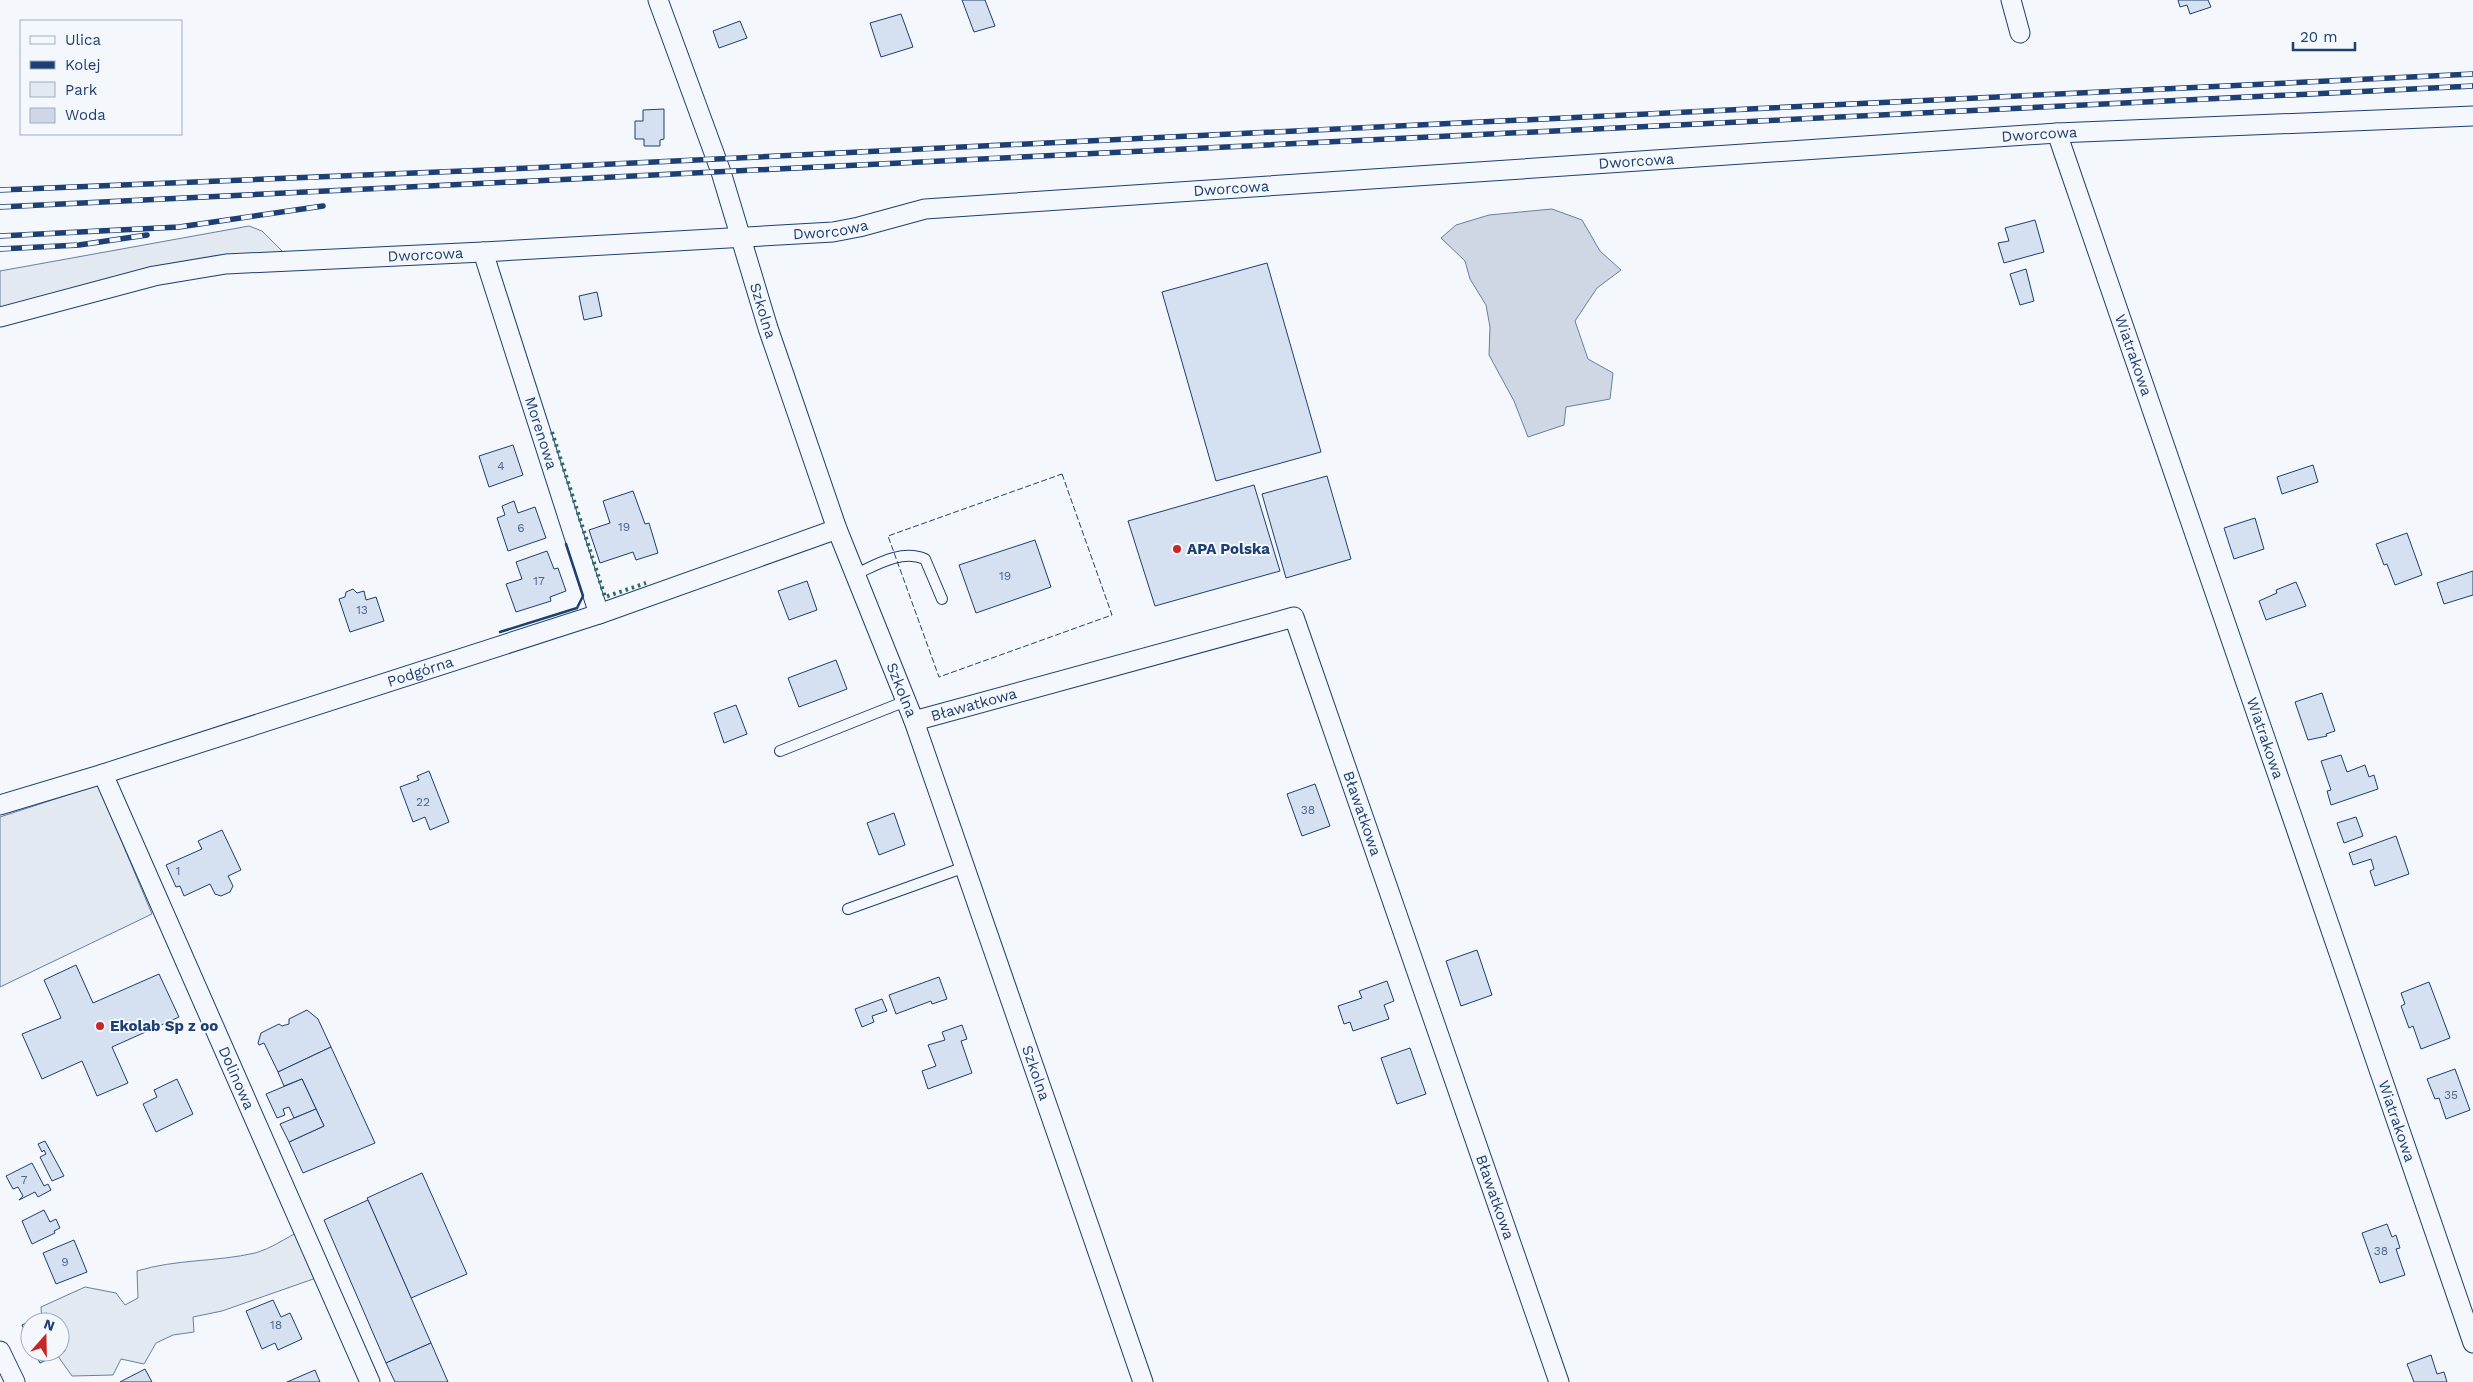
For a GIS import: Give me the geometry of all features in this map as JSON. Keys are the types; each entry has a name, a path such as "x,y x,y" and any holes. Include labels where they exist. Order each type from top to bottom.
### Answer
{"street":[{"name":"Szkolna","path":"658,0 716,158 768,328 837,529 914,721 1143,1382"},
{"path":"2011,0 2020,33"},
{"name":"Dworcowa","path":"0,317 135,281 208,266 833,232 859,228 925,209 945,207 2058,133 2473,116"},
{"name":"Wiatrakowa","path":"2058,133 2473,1342"},
{"name":"Morenowa","path":"482,252 599,614"},
{"name":"Podgórna","path":"0,805 103,774 599,614 837,529"},
{"name":"Bławatkowa","path":"914,721 1294,617 1559,1382"},
{"name":"Dolinowa","path":"103,774 370,1382"},
{"path":"0,1350 15,1382"}],"lane":[{"path":"854,574 896,557 914,554 925,559 942,600"},
{"path":"780,751 906,701"},
{"path":"848,909 965,867"}],"green space":[{"path":"249,226 262,231 283,252 0,319 0,271"},
{"path":"98,785 152,914 0,987 0,817"},
{"path":"300,1231 319,1277 222,1311 193,1317 194,1332 173,1335 156,1343 144,1364 121,1359 113,1375 72,1376 62,1362 70,1362 70,1312 41,1312 41,1307 85,1287 116,1293 125,1305 138,1298 137,1271 166,1264 240,1256 255,1253"}],"water":[{"path":"1552,209 1582,220 1600,251 1621,270 1597,288 1575,321 1588,359 1613,373 1610,399 1566,407 1564,425 1528,437 1514,401 1489,355 1490,327 1486,305 1470,279 1465,261 1441,238 1456,225 1489,215"}],"building":[{"path":"962,0 985,0 995,26 974,32"},
{"path":"2178,0 2208,0 2211,7 2190,14 2187,5 2180,7"},
{"path":"901,14 913,47 881,57 870,23"},
{"path":"740,21 747,38 719,48 713,31"},
{"path":"664,109 664,139 660,140 660,146 644,146 644,139 635,139 635,121 643,121 643,110"},
{"path":"2035,220 2044,252 2004,263 1998,243 2009,241 2005,228"},
{"path":"1267,263 1321,452 1216,481 1162,292"},
{"path":"2026,269 2034,301 2020,305 2010,274"},
{"path":"597,292 602,316 584,320 579,296"},
{"path":"513,445 523,475 489,487 479,456"},
{"path":"2313,465 2318,482 2282,494 2277,477"},
{"path":"1327,476 1351,559 1286,578 1262,494"},
{"path":"1254,485 1280,571 1155,606 1128,521"},
{"path":"633,491 645,524 649,523 658,553 636,560 633,552 600,563 589,530 610,523 603,501"},
{"path":"514,501 518,513 535,507 546,538 508,551 497,518 505,515 502,506"},
{"path":"2255,518 2264,549 2234,559 2224,528"},
{"path":"2407,533 2422,575 2395,585 2387,564 2384,565 2376,544"},
{"path":"1035,540 1051,587 976,613 959,565"},
{"path":"547,551 554,569 558,568 566,591 550,597 551,601 516,612 506,584 522,579 516,562"},
{"path":"2473,571 2473,595 2444,604 2437,583"},
{"path":"807,581 817,610 789,620 778,591"},
{"path":"2296,582 2306,606 2266,620 2259,601 2277,593 2276,590"},
{"path":"353,589 357,593 364,591 366,600 376,597 384,621 350,632 339,599 345,597 346,592"},
{"path":"836,660 847,689 799,707 788,678"},
{"path":"2322,693 2335,731 2326,734 2327,736 2308,740 2295,702"},
{"path":"736,705 747,734 724,743 714,713"},
{"path":"2341,755 2347,772 2365,765 2369,777 2374,775 2378,789 2331,805 2327,791 2331,790 2321,761"},
{"path":"429,771 449,822 430,830 425,817 413,822 400,787 419,780 417,776"},
{"path":"1315,784 1330,826 1302,836 1287,794"},
{"path":"894,813 905,845 879,855 867,823"},
{"path":"2356,817 2363,836 2344,843 2337,823"},
{"path":"222,830 241,870 228,876 233,886 230,892 221,896 215,894 210,884 184,896 180,886 176,887 166,865 202,849 198,841"},
{"path":"2396,836 2409,874 2375,886 2370,871 2374,869 2371,859 2353,865 2349,853"},
{"path":"1477,950 1492,995 1461,1006 1446,961"},
{"name":"Ekolab Sp z oo","path":"76,965 93,1003 159,974 179,1017 112,1047 128,1083 97,1096 82,1061 42,1079 22,1034 61,1018 44,980"},
{"path":"939,977 947,999 932,1004 931,1001 896,1014 889,995"},
{"path":"1387,981 1394,1001 1384,1005 1389,1019 1353,1031 1350,1022 1344,1024 1338,1006 1362,998 1359,991"},
{"path":"2429,982 2450,1038 2421,1049 2413,1026 2409,1028 2401,1006 2405,1004 2401,993"},
{"path":"882,999 887,1011 872,1016 874,1022 862,1027 855,1009"},
{"path":"307,1010 318,1019 331,1047 278,1072 264,1043 259,1045 258,1043 261,1033 279,1024 282,1026 289,1024 289,1019"},
{"path":"962,1025 967,1039 961,1041 972,1073 928,1089 922,1071 936,1066 928,1045 945,1040 942,1032"},
{"path":"331,1047 375,1143 303,1173 289,1142 324,1126 302,1079 284,1086 278,1072"},
{"path":"1410,1048 1426,1094 1397,1104 1381,1058"},
{"path":"2455,1069 2470,1110 2446,1119 2439,1098 2435,1099 2427,1079"},
{"path":"177,1079 193,1114 156,1132 143,1104 157,1097 154,1090"},
{"path":"302,1079 316,1109 294,1118 289,1107 283,1109 285,1115 277,1118 266,1094"},
{"path":"316,1109 324,1126 289,1142 280,1124"},
{"path":"45,1141 64,1176 52,1181 40,1157 46,1154 44,1150 42,1152 38,1144"},
{"path":"32,1163 44,1186 48,1184 51,1190 38,1197 35,1192 19,1200 23,1196 18,1187 13,1189 6,1176"},
{"path":"422,1173 467,1274 411,1298 367,1198"},
{"path":"368,1200 431,1343 386,1363 324,1220"},
{"path":"44,1210 50,1222 56,1219 60,1228 54,1231 55,1233 32,1244 22,1221"},
{"path":"2387,1224 2392,1237 2396,1235 2400,1248 2396,1249 2405,1275 2380,1283 2362,1233"},
{"path":"74,1240 87,1272 56,1284 43,1253"},
{"path":"273,1300 281,1317 290,1313 302,1339 278,1350 275,1343 262,1349 246,1311"},
{"path":"431,1343 448,1382 395,1382 386,1363"},
{"path":"2431,1355 2437,1374 2444,1372 2447,1382 2414,1382 2407,1364"},
{"path":"145,1369 152,1382 120,1382"},
{"path":"315,1370 320,1382 287,1382"}],"railway":[{"path":"0,190 488,170 2473,74"},
{"path":"0,207 2473,86"},
{"path":"0,236 179,227 323,206"},
{"path":"0,249 79,245 147,235"}],"hedge":[{"path":"552,432 605,597 646,583"}],"fence":[{"path":"1062,474 1112,615 939,677 888,536 1062,474"}],"wall":[{"path":"500,632 577,608 583,596 566,544"}],"place":[{"name":"APA Polska","path":"1177,549"},
{"name":"Ekolab Sp z oo","path":"100,1026"}]}
